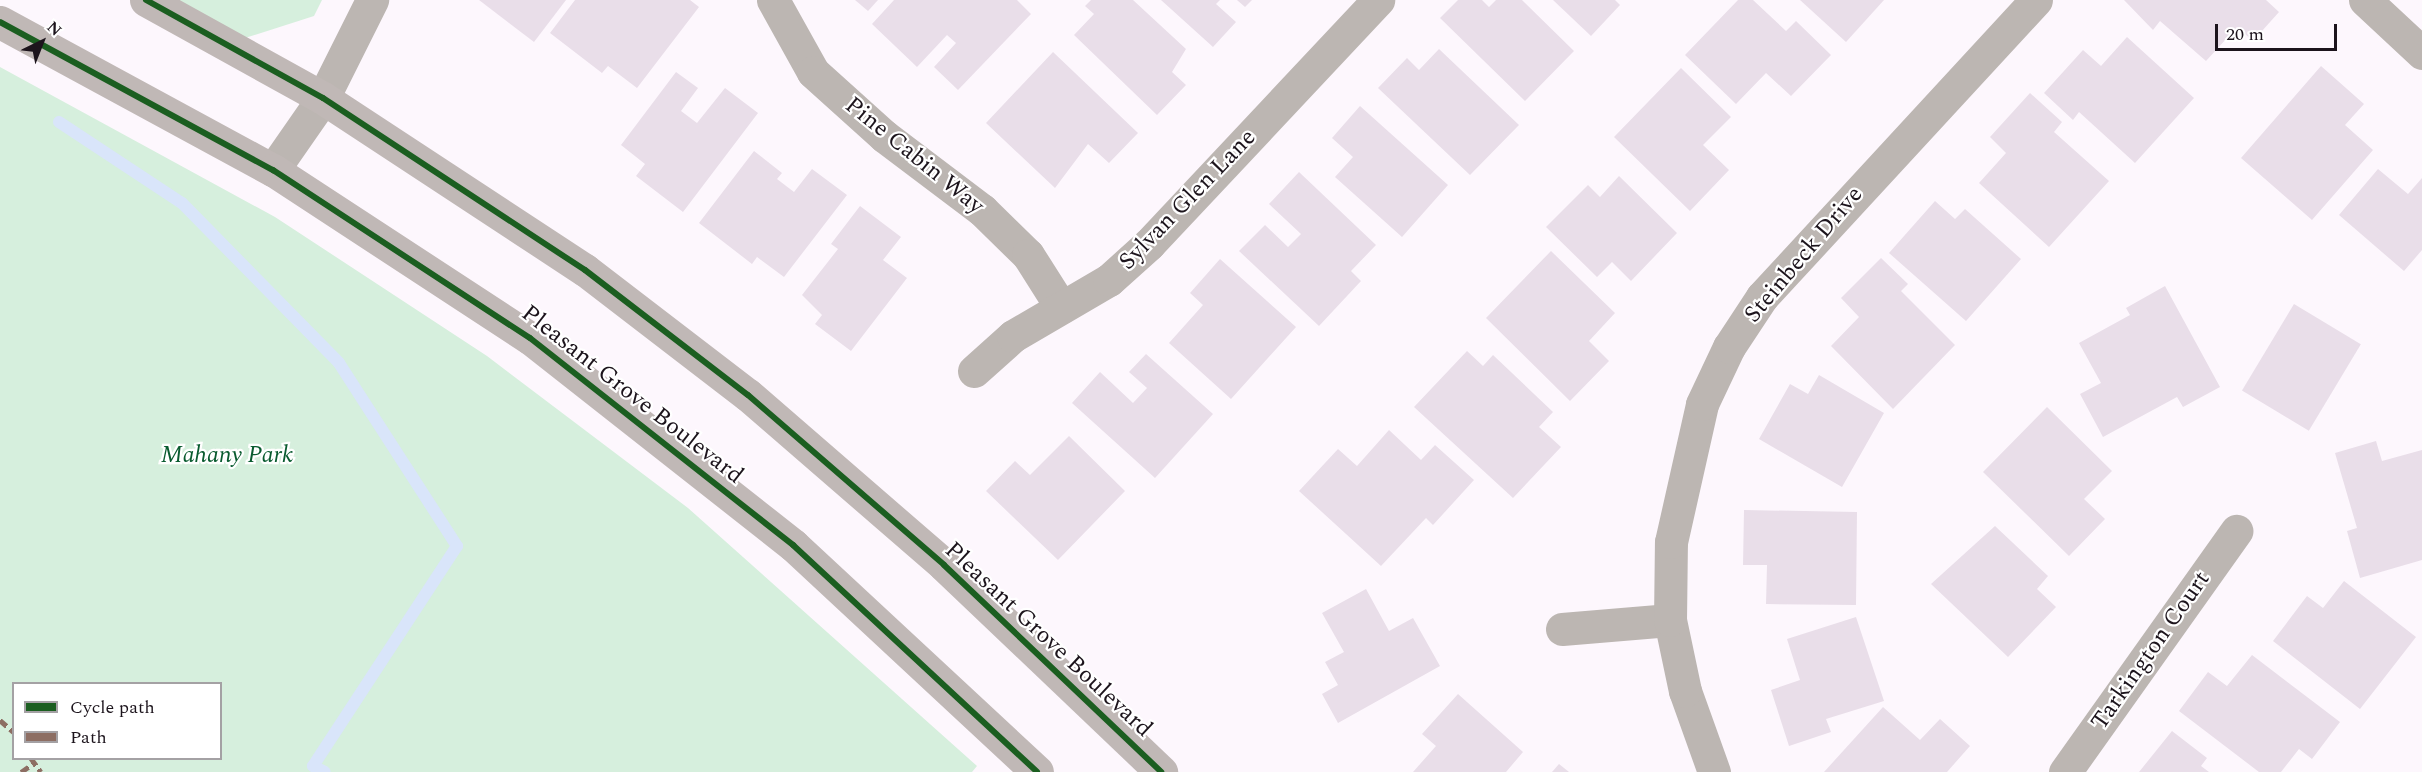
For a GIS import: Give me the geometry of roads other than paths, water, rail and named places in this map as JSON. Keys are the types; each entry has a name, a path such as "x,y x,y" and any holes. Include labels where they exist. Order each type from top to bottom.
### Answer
{"main road":[{"name":"Pleasant Grove Boulevard","path":"146,0 323,98 585,270 748,395 944,565 1161,772"},
{"name":"Pleasant Grove Boulevard","path":"0,22 273,170 442,277 624,407 793,545 1037,772"}],"street":[{"path":"273,170 323,98 372,0"},
{"name":"Pine Cabin Way","path":"773,0 813,72 884,136 982,210 1028,255 1061,307"},
{"name":"Sylvan Glen Lane","path":"974,371 1013,336 1109,280 1149,244 1378,0"},
{"name":"Steinbeck Drive","path":"1714,772 1685,691 1670,620 1671,543 1684,467 1702,404 1729,348 1804,248 2036,0"},
{"path":"2365,0 2422,53"},
{"name":"Tarkington Court","path":"2065,772 2236,531"},
{"path":"1562,629 1670,620"}],"waterway":[{"path":"59,122 182,203 339,363 457,546 313,766 325,772"}],"park label":[{"name":"Mahany Park","path":"227,456"}]}
